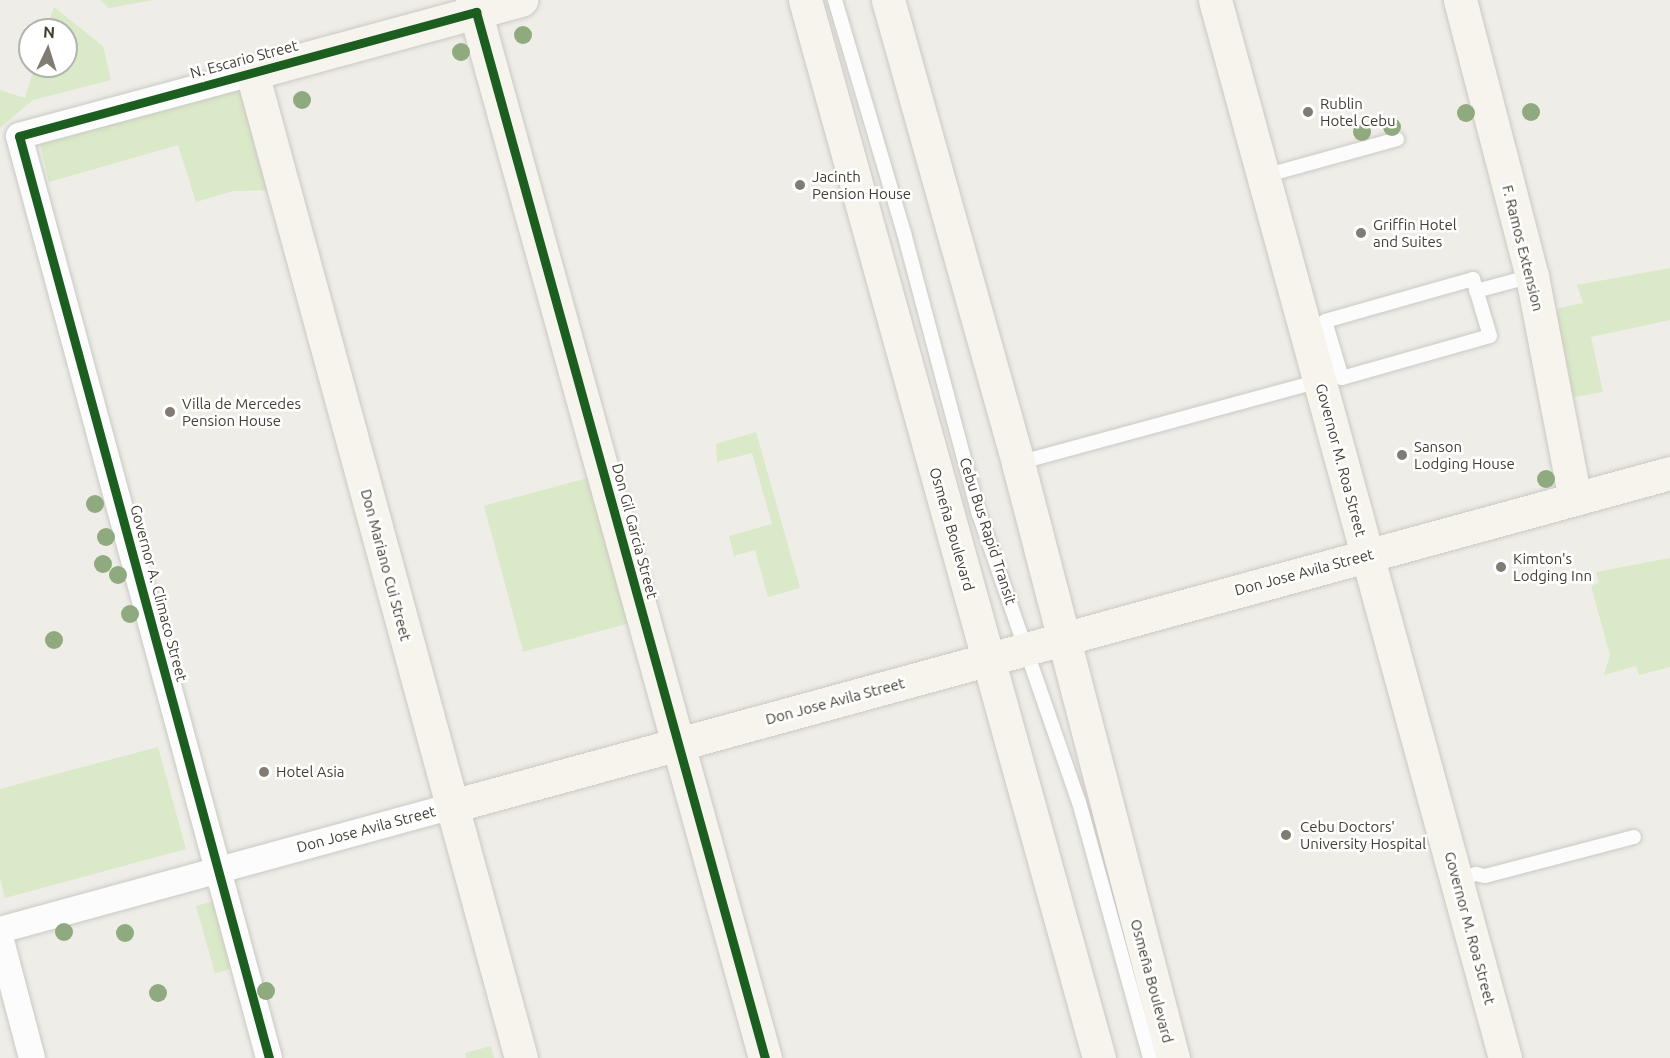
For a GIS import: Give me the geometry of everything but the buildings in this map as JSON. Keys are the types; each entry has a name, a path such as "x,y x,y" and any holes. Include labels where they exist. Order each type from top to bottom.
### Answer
{"street":[{"name":"N. Escario Street","path":"19,135 252,73 474,6 521,0"},
{"name":"Osmeña Boulevard","path":"805,0 1099,1058"},
{"name":"Osmeña Boulevard","path":"888,0 1018,463 1173,1058"},
{"name":"Governor M. Roa Street","path":"1215,0 1264,176 1325,373 1368,555 1467,882 1505,1058"},
{"name":"F. Ramos Extension","path":"1460,0 1532,276 1575,498"},
{"name":"Don Gil Garcia Street","path":"474,6 765,1058"},
{"name":"Don Mariano Cui Street","path":"252,73 521,1058"},
{"name":"Governor A. Climaco Street","path":"19,135 269,1058"},
{"name":"Don Jose Avila Street","path":"0,930 1026,649 1062,637 1670,473"},
{"path":"0,937 32,1058"}],"lane":[{"name":"Cebu Bus Rapid Transit","path":"835,0 904,233 979,514 1079,802 1150,1058"},
{"path":"1264,176 1397,139"},
{"path":"1476,291 1532,276"},
{"path":"1018,463 1325,373 1342,378 1490,336 1473,279 1325,321 1325,373"},
{"path":"1467,882 1634,837"}],"green space":[{"path":"100,0 153,0 109,8"},
{"path":"54,7 68,18 50,18"},
{"path":"78,26 103,46 111,80 33,100 0,128 0,90 25,98 31,78 78,78"},
{"path":"244,88 274,190 233,191 196,202 178,145 49,182 38,134"},
{"path":"1670,268 1670,320 1591,337 1603,392 1569,398 1551,310 1583,303 1577,285"},
{"path":"756,432 800,588 768,597 755,550 734,556 729,536 772,524 752,453 717,462 716,444"},
{"path":"599,475 638,621 523,652 484,506"},
{"path":"1670,558 1670,667 1639,675 1636,666 1604,675 1610,655 1591,586 1599,583 1596,572"},
{"path":"158,747 186,849 5,898 0,878 0,789"},
{"path":"217,900 236,967 215,973 196,906"},
{"path":"491,1046 494,1058 466,1058 465,1053"}],"cycle path":[{"path":"269,1058 19,136 476,12 765,1058"}],"place":[{"name":"Rublin Hotel Cebu","path":"1308,112"},
{"name":"Jacinth Pension House","path":"800,185"},
{"name":"Griffin Hotel and Suites","path":"1361,233"},
{"name":"Villa de Mercedes Pension House","path":"170,412"},
{"name":"Sanson Lodging House","path":"1402,455"},
{"name":"Kimton's Lodging Inn","path":"1501,567"},
{"name":"Hotel Asia","path":"264,772"},
{"name":"Cebu Doctors' University Hospital","path":"1286,835"}]}
